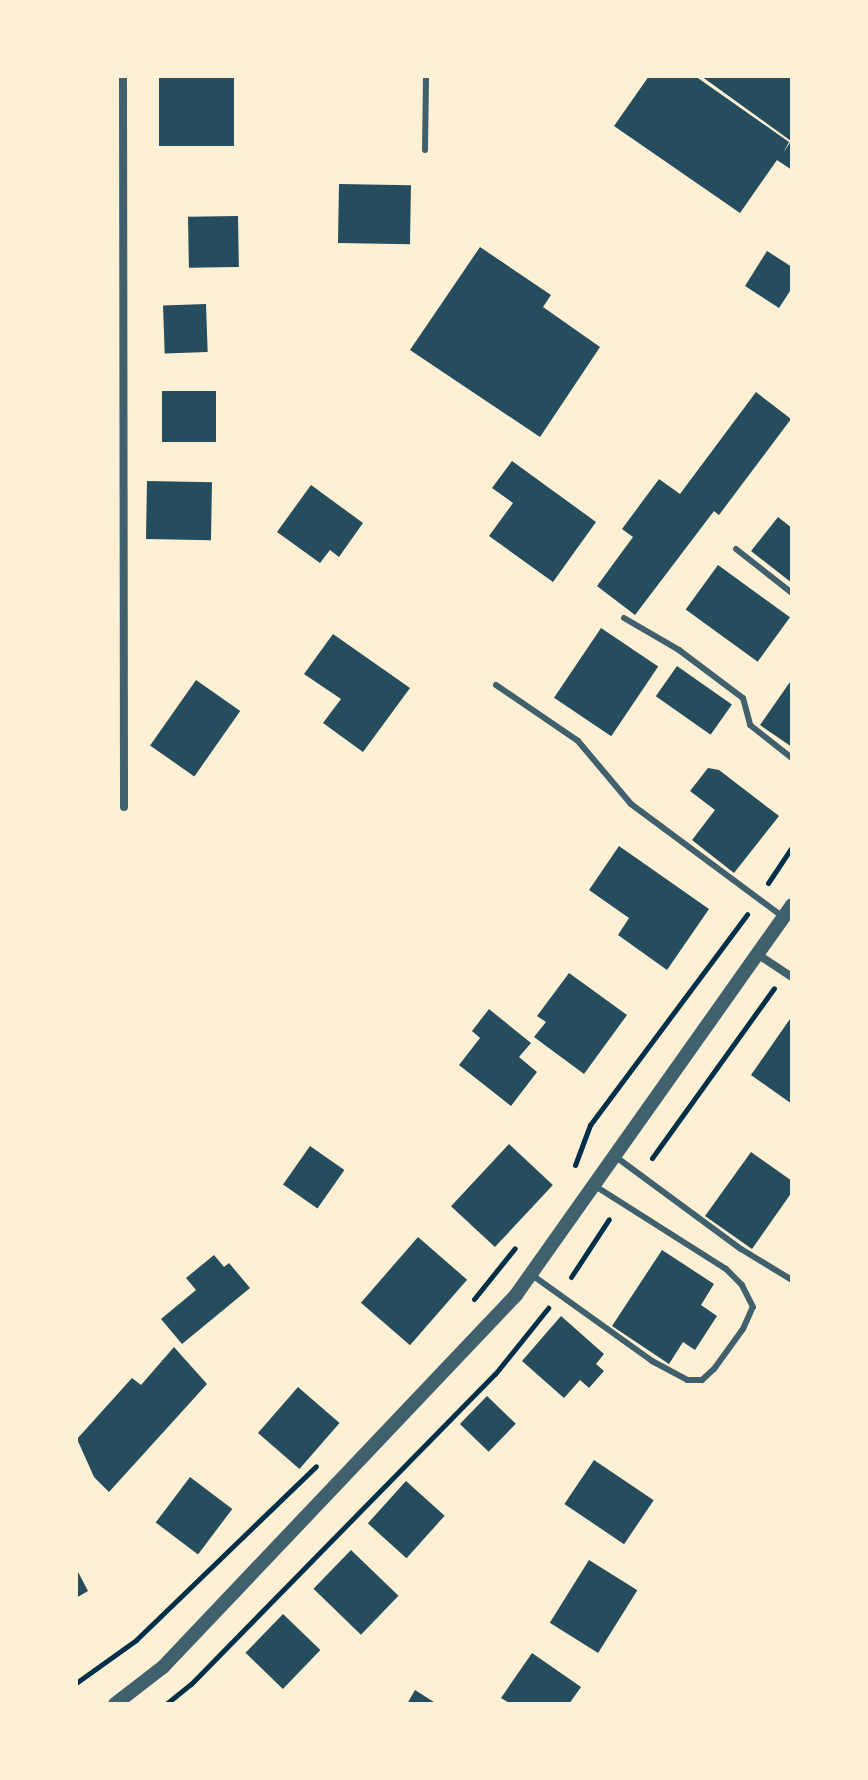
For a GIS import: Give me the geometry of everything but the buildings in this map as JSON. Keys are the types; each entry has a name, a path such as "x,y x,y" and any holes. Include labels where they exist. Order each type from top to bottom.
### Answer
{"street":[{"path":"123,76 124,807"},
{"path":"115,1704 163,1667 532,1275 592,1184 788,911"},
{"path":"756,954 792,977"}],"lane":[{"path":"425,150 426,76"},
{"path":"736,549 792,593"},
{"path":"624,618 679,650 743,698 750,725 792,758"},
{"path":"496,685 578,741 631,804 758,899 788,911"},
{"path":"613,1155 741,1249 792,1280"},
{"path":"532,1275 652,1361 687,1380 702,1380 714,1369 743,1329 753,1307 742,1285 726,1269 592,1184"}],"path":[{"path":"572,1173 590,1125 758,899 792,847"},
{"path":"467,1307 520,1242"},
{"path":"76,1683 136,1640 320,1461"}]}
